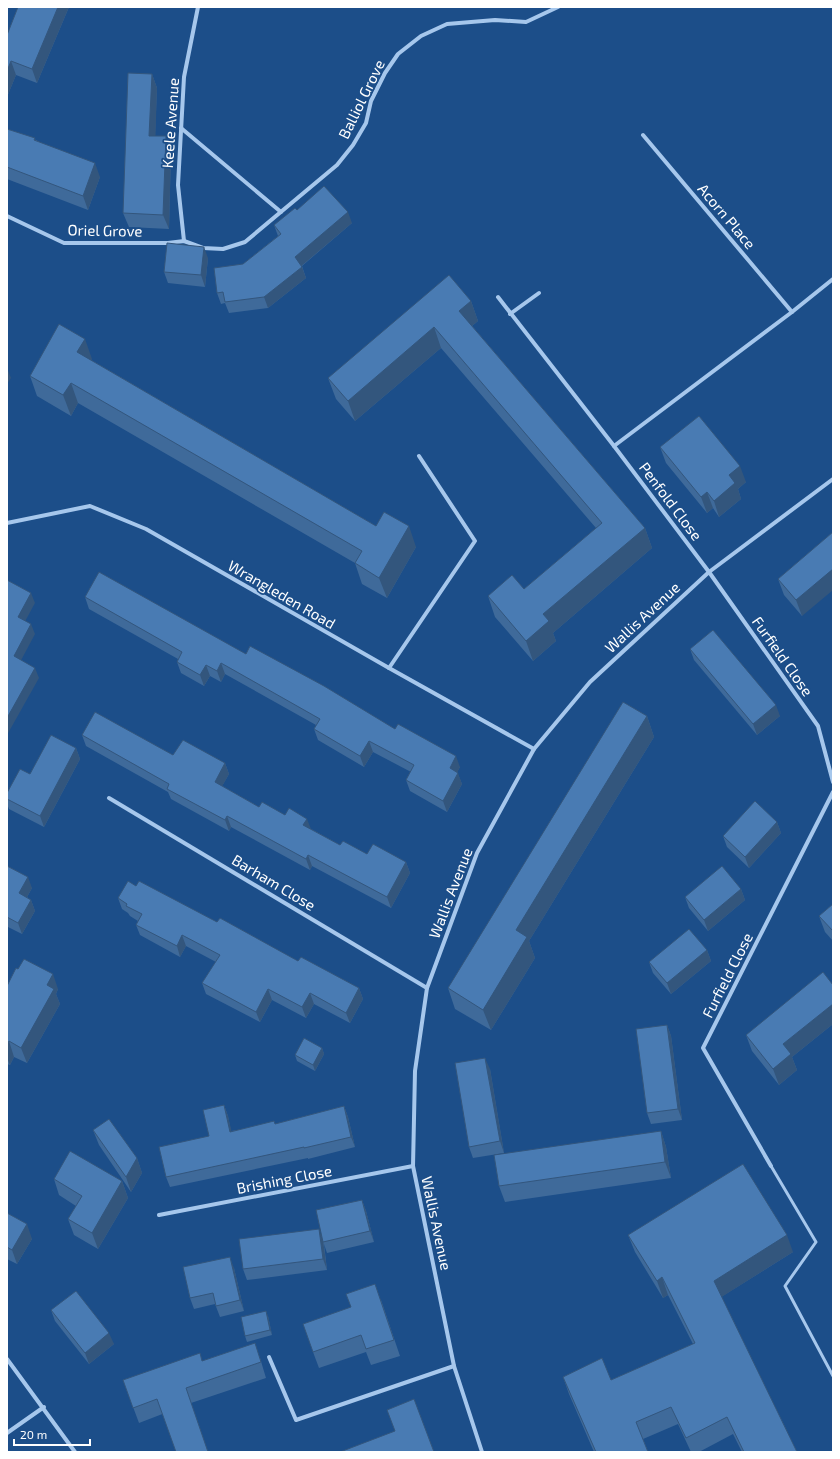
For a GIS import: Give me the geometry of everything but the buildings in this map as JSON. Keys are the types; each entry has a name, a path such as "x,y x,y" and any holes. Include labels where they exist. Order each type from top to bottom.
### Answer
{"street":[{"name":"Keele Avenue","path":"184,241 178,185 184,77 198,7"},
{"name":"Balliol Grove","path":"184,241 203,248 223,249 244,242 337,165 354,145 366,123 371,101 385,73 398,54 421,36 447,24 495,20 526,22 558,7"},
{"path":"181,128 281,212"},
{"name":"Acorn Place","path":"644,135 792,312"},
{"name":"Oriel Grove","path":"7,216 64,243 168,243 184,241"},
{"path":"614,446 792,312 833,279"},
{"path":"510,314 539,293"},
{"name":"Penfold Close","path":"498,297 614,446 709,572"},
{"path":"389,668 475,541 419,456"},
{"name":"Wallis Avenue","path":"482,1452 454,1366 413,1166 415,1070 427,988 477,853 534,749 590,682 709,572 833,479"},
{"name":"Wrangleden Road","path":"7,523 90,506 146,529 534,749"},
{"name":"Furfield Close","path":"709,572 818,726 833,782"},
{"name":"Furfield Close","path":"771,1166 703,1048 833,792"},
{"name":"Barham Close","path":"109,798 427,988"},
{"name":"Brishing Close","path":"159,1215 413,1166"},
{"path":"268,1357 296,1420 454,1366"},
{"path":"7,1359 44,1407 75,1452"},
{"path":"7,1433 44,1407"}],"lane":[{"path":"771,1166 816,1242 785,1286 833,1376"}]}
